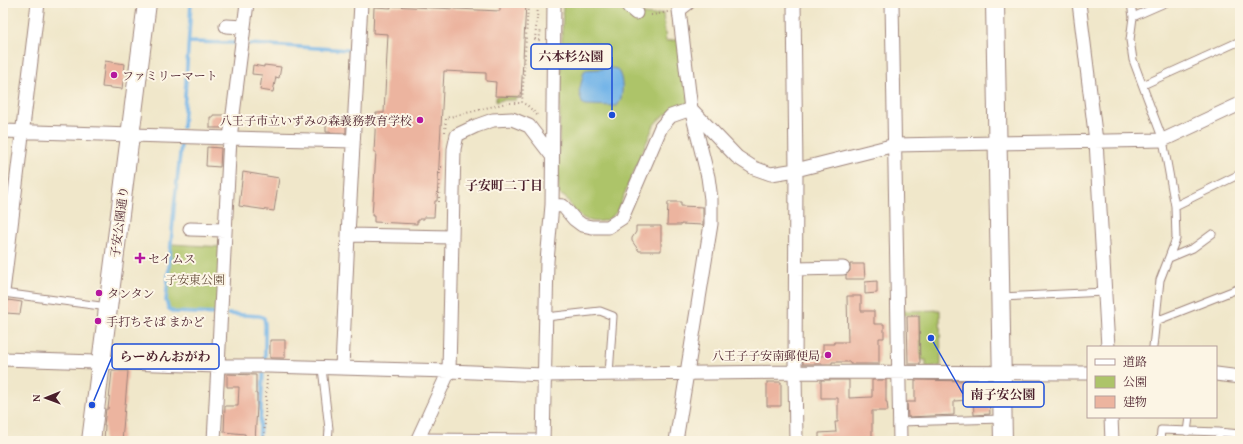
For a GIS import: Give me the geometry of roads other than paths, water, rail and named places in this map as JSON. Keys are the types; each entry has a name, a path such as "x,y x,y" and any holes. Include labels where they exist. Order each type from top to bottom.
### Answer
{"street":[{"path":"3,293 6,248 38,3"},
{"name":"子安公園通り","path":"91,441 148,3"},
{"path":"214,441 230,138 247,3"},
{"path":"342,368 361,3"},
{"path":"626,3 636,13"},
{"path":"794,3 796,170 796,441"},
{"path":"892,3 900,441"},
{"path":"995,3 1003,441"},
{"path":"1078,3 1096,141 1108,346"},
{"path":"543,440 547,261 552,205 550,5"},
{"path":"676,441 711,224 711,200 708,177 691,109 678,8"},
{"path":"226,26 244,26"},
{"path":"691,109 737,157 754,168 771,174 796,170 895,145 1163,140 1240,104"},
{"path":"552,205 563,206 574,219 582,225 592,227 608,226 622,218 661,127 671,116 691,109"},
{"path":"418,439 449,371 454,149 457,135 493,120 512,119 529,126 552,156"},
{"path":"3,132 22,131 131,136 353,141"},
{"path":"190,229 225,230"},
{"path":"348,235 452,237"},
{"path":"796,269 843,268"},
{"path":"3,359 544,375 795,372 1087,373"},
{"path":"1217,374 1240,377"},
{"path":"1111,418 1112,441"}],"lane":[{"path":"1131,3 1133,17 1130,40 1133,60 1163,140 1175,206 1176,240 1160,280 1153,346"},
{"path":"1133,17 1166,3"},
{"path":"1143,85 1240,41"},
{"path":"1175,206 1240,174"},
{"path":"1169,258 1193,248 1212,234"},
{"path":"1156,321 1240,288"},
{"path":"1000,297 1105,292"},
{"path":"3,293 108,307"},
{"path":"546,317 600,311 613,316 609,374"},
{"path":"322,368 329,429 328,441"},
{"path":"1187,432 1189,418"},
{"path":"899,422 1002,419"},
{"path":"1160,441 1160,430 1240,434"},
{"path":"1218,441 1219,432"},
{"path":"418,439 543,440"}],"water":[{"path":"612,68 617,69 622,83 621,98 617,106 585,105 582,103 579,92 584,71"}],"waterway":[{"path":"183,127 191,3"},
{"path":"189,42 235,43"},
{"path":"250,44 350,50"},
{"path":"181,145 166,301 169,309 174,312 217,314"},
{"path":"228,314 260,316 264,318 265,359"},
{"path":"259,441 263,374"}],"place":[{"name":"ファミリーマート","path":"114,75"},
{"name":"六本杉公園","path":"612,115"},
{"name":"八王子市立いずみの森義務教育学校","path":"420,120"},
{"name":"セイムス","path":"140,258"},
{"name":"タンタン","path":"99,293"},
{"name":"手打ちそば まかど","path":"98,321"},
{"name":"南子安公園","path":"931,338"},
{"name":"八王子子安南郵便局","path":"828,355"},
{"name":"らーめんおがわ","path":"92,405"}],"district":[{"name":"子安町二丁目","path":"504,185"}],"park label":[{"name":"子安東公園","path":"195,279"}]}
